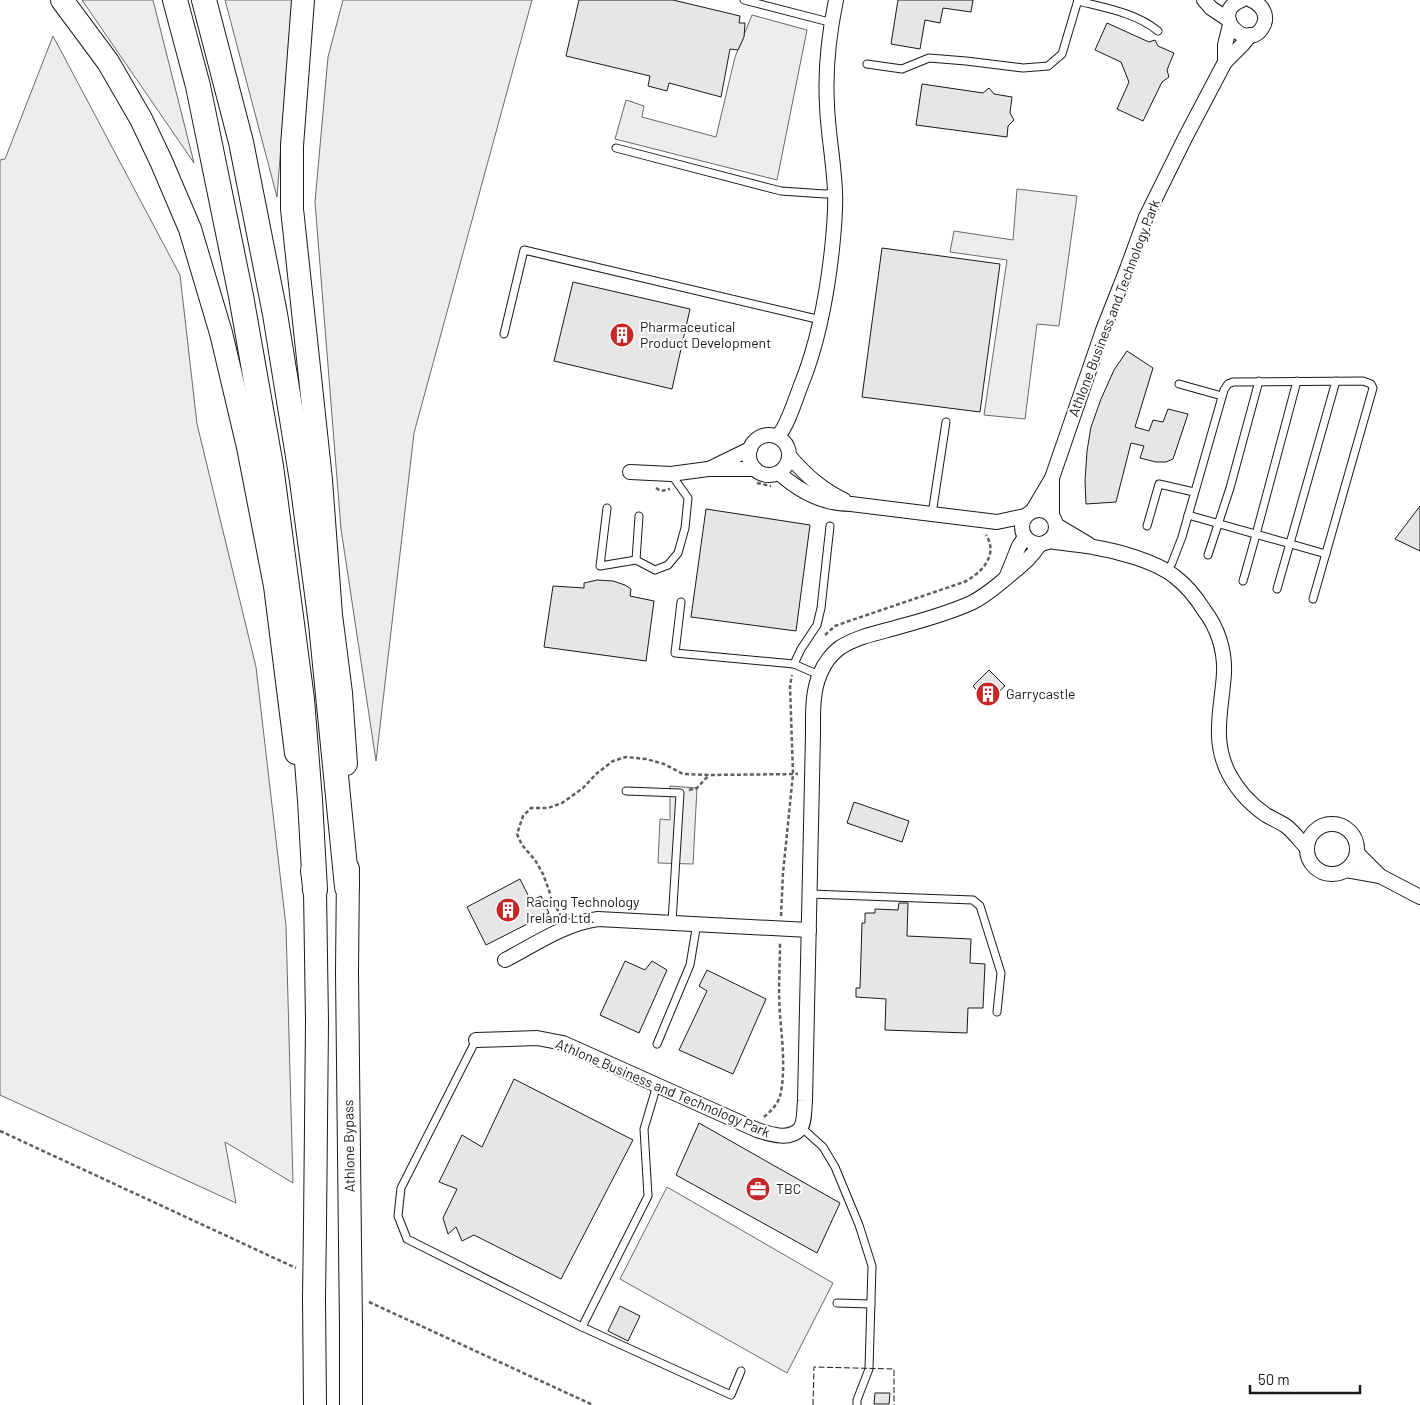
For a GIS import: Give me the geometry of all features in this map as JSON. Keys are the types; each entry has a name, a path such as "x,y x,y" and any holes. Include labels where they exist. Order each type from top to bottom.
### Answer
{"highway":[{"path":"62,0 108,62 142,120 190,229 221,333 248,447 274,586 315,890"},
{"path":"175,0 198,86 242,296 271,466 302,699 315,890 317,1022 314,1298 315,1405"},
{"path":"204,0 241,142 275,314 299,461 321,624 347,888"},
{"name":"Athlone Bypass","path":"303,0 292,146 292,209 321,480 331,616 341,693 350,810 347,888 351,1405"}],"street":[{"path":"778,436 807,370 821,320 831,255 835,219 835,193 827,105 827,81 836,0"},
{"path":"1204,0 1211,8 1230,22 1238,33 1250,36"},
{"name":"Athlone Business and Technology Park","path":"1215,0 1239,2"},
{"name":"Athlone Business and Technology Park","path":"1225,62 1226,39 1231,9 1239,2"},
{"name":"Athlone Business and Technology Park","path":"1006,579 1018,546 1024,536 1021,526 1052,478 1100,338 1128,269 1146,217 1225,62 1250,36 1255,34 1264,25 1265,20 1260,3"},
{"path":"630,472 671,474 708,469 754,475 760,473 773,475 779,473 788,464 790,457 787,445 778,436 764,435 753,443 749,456 754,475"},
{"path":"708,469 750,449"},
{"path":"790,457 819,486 851,504"},
{"path":"779,473 808,493 821,499 841,504 996,522 1043,510 1093,547"},
{"name":"Athlone Business and Technology Park","path":"476,1040 537,1038 563,1042 752,1128 775,1136 787,1135 799,1130 804,1101 814,714 819,675 834,654 852,642 878,632 970,604 1006,579 1054,535 1052,478"},
{"path":"996,522 1024,536 1029,541 1093,547 1138,559 1167,571 1186,586 1208,615 1219,637 1224,658 1218,730 1221,754 1228,773 1245,798 1255,808 1287,827 1307,848"},
{"path":"1346,870 1355,860 1357,853 1355,838 1344,827 1337,825 1329,824 1318,829 1311,835 1307,848 1310,862 1314,867 1320,871 1333,874 1346,870 1380,876"},
{"path":"1287,827 1318,829"},
{"path":"1357,853 1380,876 1420,897"},
{"path":"505,960 567,927 584,921 598,919 809,930"}],"lane":[{"path":"744,0 775,4 833,23"},
{"path":"868,64 902,69 929,58 1023,68 1048,66 1062,54 1078,0 1119,11 1148,23 1158,31"},
{"path":"616,148 780,191 835,193"},
{"path":"504,334 524,250 821,320"},
{"path":"1208,555 1230,488 1259,381"},
{"path":"1167,571 1172,563 1188,515 1222,396 1228,384 1233,382 1259,381 1363,381 1371,384 1373,388 1313,599"},
{"path":"1242,581 1297,381"},
{"path":"1277,588 1336,381"},
{"path":"1179,384 1222,396"},
{"path":"932,514 946,422"},
{"path":"607,508 600,566 636,560 655,570 668,565 678,553 685,528 688,498 671,474"},
{"path":"1147,526 1159,484 1194,492"},
{"path":"1188,515 1326,554"},
{"path":"636,560 639,516"},
{"path":"794,664 800,649 817,625 821,608 830,526"},
{"path":"681,602 675,653 794,664 819,675"},
{"path":"626,791 680,793 672,922"},
{"path":"810,894 973,900 980,906 1001,973 997,1012"},
{"path":"657,1044 690,965 698,923"},
{"path":"476,1040 401,1188 398,1216 407,1239 582,1327 731,1395 741,1371"},
{"path":"582,1327 648,1196 644,1129 657,1085"},
{"path":"801,1127 823,1146 835,1167 859,1225 872,1266 869,1369 857,1400 857,1405"},
{"path":"837,1304 870,1304"}],"path":[{"path":"754,475 777,488"},
{"path":"650,486 661,491 680,487"},
{"path":"821,638 835,626 974,578 984,566 990,553 988,538 983,532"},
{"path":"752,1128 771,1111 780,1097 783,1050 779,987 780,928 783,873 793,774 790,685 794,664"},
{"path":"567,927 551,896 543,874 535,860 522,845 517,834 523,816 531,808 548,808 562,803 583,788 596,774 613,761 626,757 646,759 664,764 684,774 812,774"},
{"path":"680,793 697,788 709,775"}],"shaded area":[{"path":"82,0 153,0 194,163"},
{"path":"225,0 292,0 277,197"},
{"path":"343,0 532,0 414,433 376,761 341,529 315,202 328,57"},
{"path":"752,15 807,30 777,180 615,139 626,100 644,106 642,117 716,137 735,57"},
{"path":"53,36 180,275 197,424 256,667 286,926 293,1183 225,1142 236,1203 0,1095 0,160 5,159"},
{"path":"1017,189 1077,196 1059,326 1037,324 1025,419 984,415 1007,260 950,252 954,231 1013,240"},
{"path":"670,786 697,788 693,864 658,863 660,819 670,820"},
{"path":"667,1187 833,1283 787,1373 620,1279"}],"building":[{"path":"579,0 673,0 740,16 739,23 745,23 744,37 738,50 730,49 721,97 669,83 667,91 648,86 650,76 566,56"},
{"path":"898,0 973,0 971,12 943,8 940,23 925,20 920,49 891,44"},
{"path":"1107,23 1149,42 1155,40 1158,46 1174,53 1167,70 1169,77 1162,82 1143,121 1117,109 1129,82 1121,62 1095,50"},
{"path":"922,84 983,93 989,88 994,94 1012,97 1010,113 1014,120 1008,126 1007,137 916,125"},
{"path":"882,248 1000,264 980,412 862,397"},
{"name":"Pharmaceutical Product Development","path":"573,282 690,309 672,389 554,361"},
{"path":"1127,351 1153,368 1135,427 1149,431 1153,420 1163,422 1168,409 1188,414 1173,459 1166,462 1156,462 1140,458 1144,446 1131,443 1116,502 1086,504 1085,481 1091,427 1114,370"},
{"path":"1420,506 1420,551 1395,539"},
{"path":"706,509 810,525 796,631 691,617"},
{"path":"597,580 613,581 625,585 631,589 630,596 654,601 646,661 544,647 553,586 584,588 584,583"},
{"name":"Garrycastle","path":"989,670 1005,686 988,702 973,686"},
{"path":"854,802 909,821 902,842 847,823"},
{"name":"Racing Technology Ireland Ltd.","path":"520,879 531,901 541,896 549,913 486,945 467,907"},
{"path":"899,903 908,903 907,936 971,939 970,963 985,964 983,1008 968,1008 967,1033 885,1030 886,999 856,997 856,988 860,988 862,923 865,923 865,913 875,913 875,909 898,910"},
{"path":"625,961 645,970 652,961 667,970 639,1033 600,1015"},
{"path":"707,970 766,999 733,1074 679,1050 707,991 699,986"},
{"path":"514,1079 633,1140 561,1279 474,1235 462,1241 456,1227 448,1234 443,1218 457,1189 439,1182 462,1135 482,1147"},
{"name":"TBC","path":"699,1123 840,1203 817,1253 676,1175"},
{"path":"620,1306 640,1316 628,1341 608,1331"},
{"path":"875,1393 890,1393 889,1404 874,1404"}],"fence":[{"path":"813,1405 814,1367 894,1369 894,1405"}],"place":[{"name":"Pharmaceutical Product Development","path":"622,335"},
{"name":"Garrycastle","path":"988,694"},
{"name":"Racing Technology Ireland Ltd.","path":"508,910"},
{"name":"TBC","path":"758,1189"}]}
